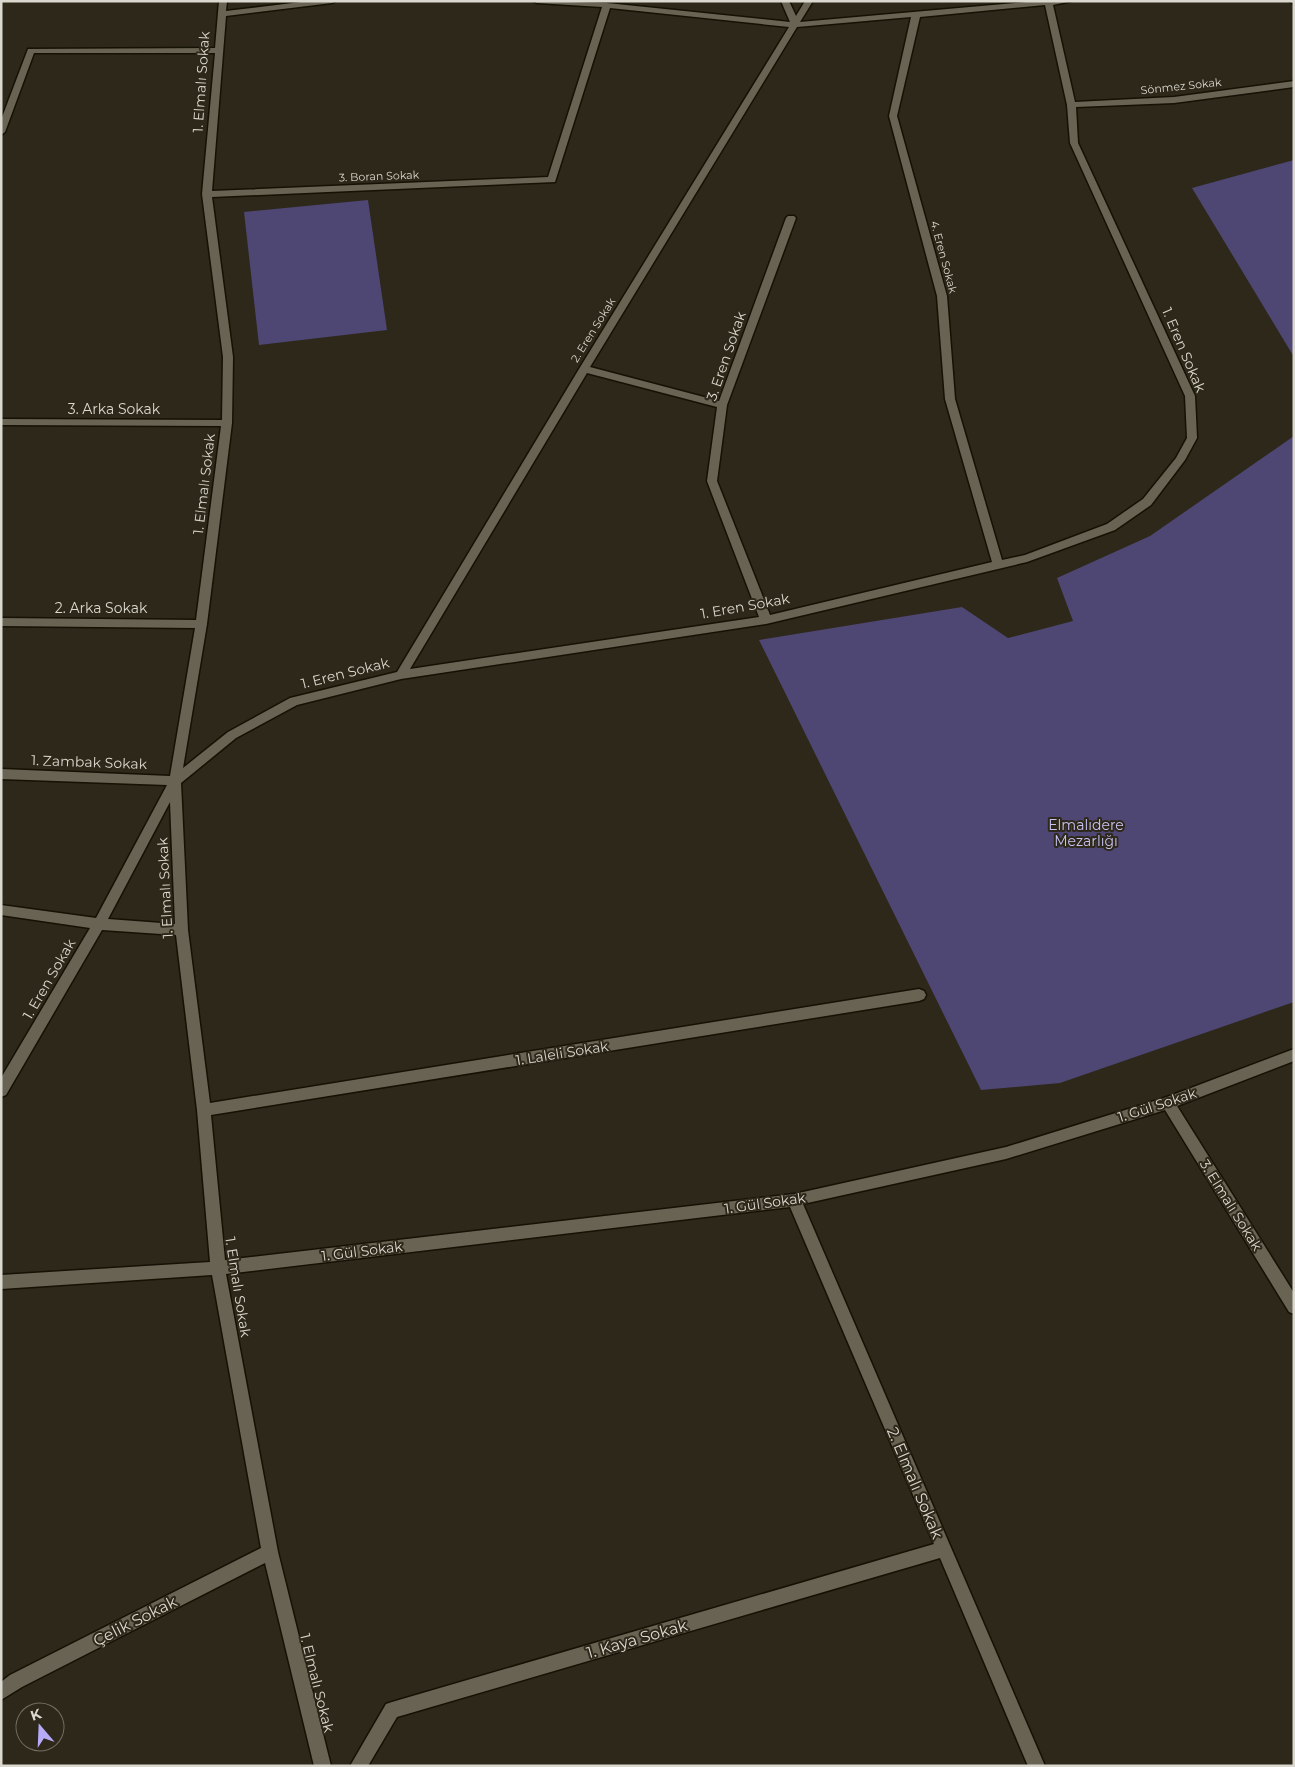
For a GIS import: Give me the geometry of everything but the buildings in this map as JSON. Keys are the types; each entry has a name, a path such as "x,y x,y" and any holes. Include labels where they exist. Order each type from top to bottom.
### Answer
{"street":[{"name":"1. Elmalı Sokak","path":"223,1 207,194 228,357 227,423 200,624 175,781 182,930 204,1110 218,1268 270,1552 322,1766"},
{"path":"221,14 332,1"},
{"path":"538,1 607,5 796,25 1068,1"},
{"path":"785,1 796,25"},
{"name":"2. Eren Sokak","path":"402,675 584,369 809,1"},
{"name":"1. Eren Sokak","path":"1,1091 99,924 175,781 232,735 294,701 402,675 766,620 1027,558 1111,527 1147,502 1180,460 1192,438 1190,396 1074,143 1070,106 1049,3"},
{"name":"3. Boran Sokak","path":"207,194 552,180 607,5"},
{"name":"4. Eren Sokak","path":"916,14 893,116 942,296 950,399 998,565"},
{"path":"1,132 31,51 218,50"},
{"name":"Sönmez Sokak","path":"1070,106 1174,100 1294,84"},
{"name":"3. Eren Sokak","path":"766,620 712,481 722,405 791,218"},
{"path":"584,369 722,405"},
{"name":"3. Arka Sokak","path":"1,422 227,423"},
{"name":"2. Arka Sokak","path":"1,622 200,624"},
{"name":"1. Zambak Sokak","path":"1,774 175,781"},
{"path":"1,910 99,924 182,930"},
{"name":"1. Laleli Sokak","path":"204,1110 919,995"},
{"name":"1. Gül Sokak","path":"1,1282 218,1268 794,1200 1006,1153 1168,1103 1294,1055"},
{"name":"3. Elmalı Sokak","path":"1168,1103 1294,1307"},
{"name":"2. Elmalı Sokak","path":"794,1200 1037,1766"},
{"name":"1. Kaya Sokak","path":"358,1766 392,1710 944,1549"},
{"name":"Çelik Sokak","path":"1,1692 16,1680 270,1552"}],"green space":[{"path":"1294,160 1294,357 1192,188"},
{"path":"368,200 387,330 259,345 244,212"},
{"name":"Elmalıdere Mezarlığı","path":"1294,436 1294,1002 1060,1083 981,1090 759,640 962,607 1008,638 1073,621 1057,578 1150,536"}]}
